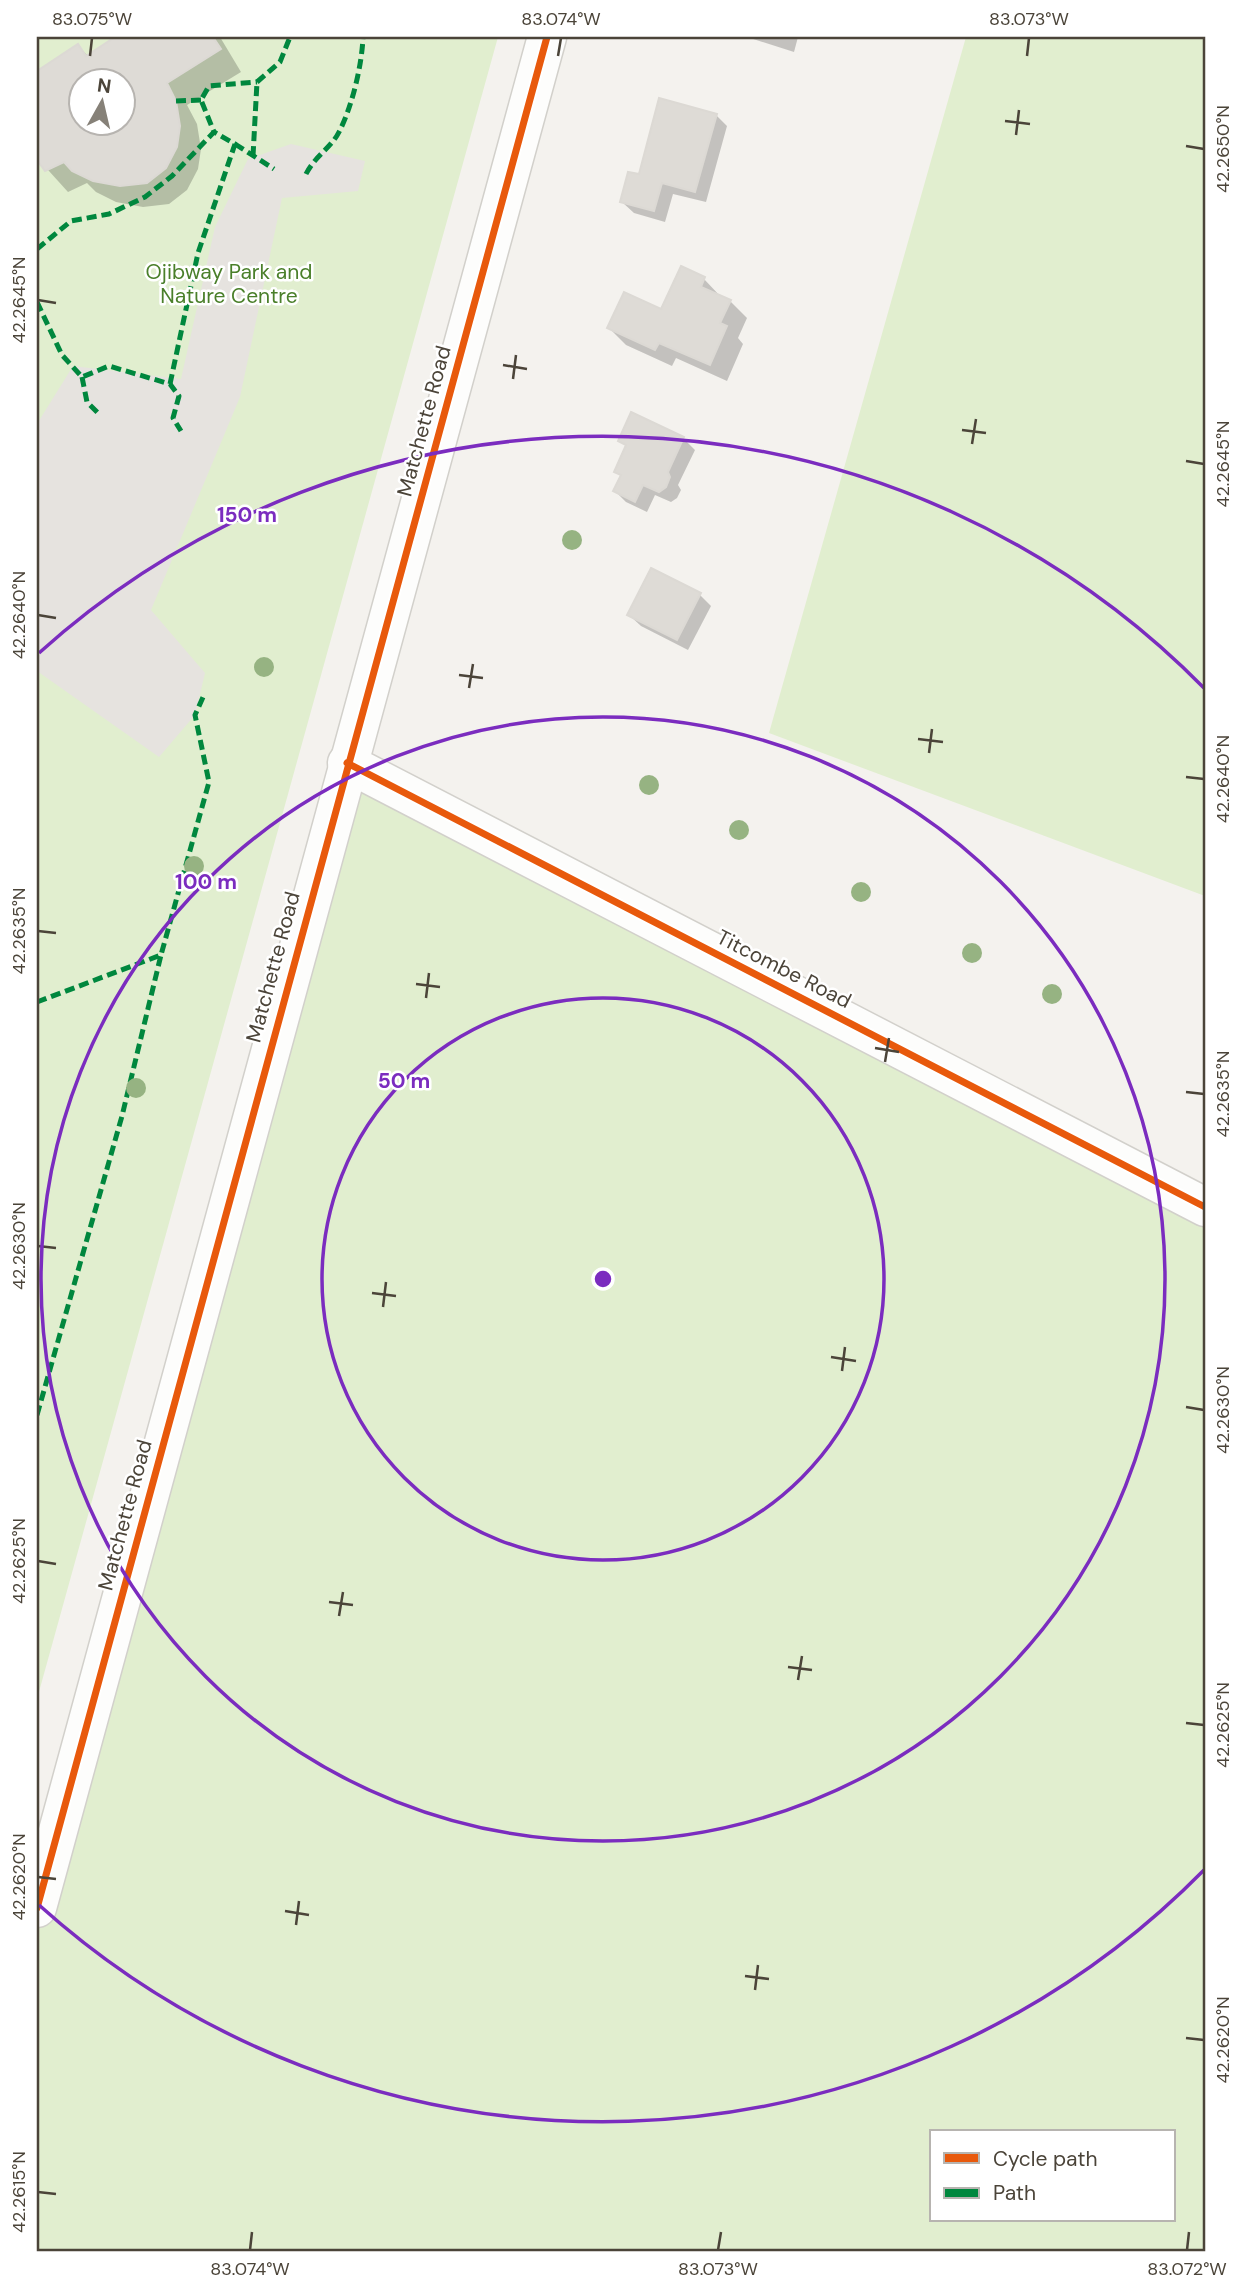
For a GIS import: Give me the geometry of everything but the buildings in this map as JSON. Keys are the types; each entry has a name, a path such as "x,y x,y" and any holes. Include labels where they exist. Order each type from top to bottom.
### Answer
{"street":[{"name":"Matchette Road","path":"37,1908 347,763 548,37"},
{"name":"Titcombe Road","path":"347,763 1205,1207"}],"green space":[{"name":"Ojibway Park and Nature Centre","path":"37,37 498,37 37,1699"},
{"path":"966,37 1205,37 1205,896 769,733"},
{"path":"347,763 1205,1189 1205,2251 37,2251 37,1929"}],"shaded area":[{"path":"291,144 365,161 358,191 282,198 240,397 151,610 205,673 195,715 159,757 37,671 37,424 73,366 181,379 215,227 248,159"}],"marked path":[{"path":"257,82 280,62 290,37"},
{"path":"306,174 336,138 344,122 356,86 363,37"},
{"path":"253,156 257,82"},
{"path":"37,249 71,221 109,214 145,197 172,176 214,132 201,100 209,86 257,82"},
{"path":"176,101 201,100"},
{"path":"170,384 198,253 235,144 214,132"},
{"path":"235,144 274,169"},
{"path":"37,302 62,355 82,377 109,366 170,384 179,396 173,418 181,431"},
{"path":"82,377 87,402 100,415"},
{"path":"37,1002 161,955 209,782 195,715 204,695"},
{"path":"37,1415 122,1116 161,955"}],"cycle path":[{"path":"37,1908 547,37"},
{"path":"347,763 1205,1207"}]}
